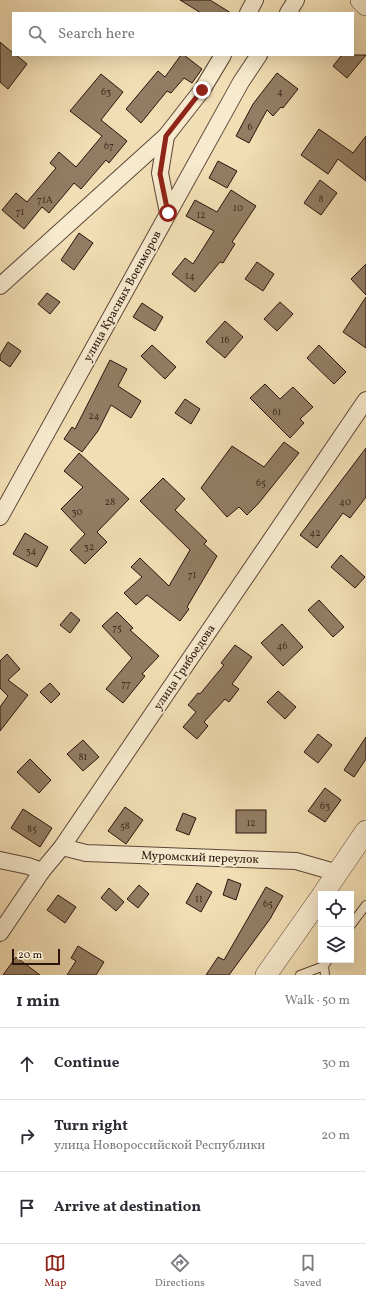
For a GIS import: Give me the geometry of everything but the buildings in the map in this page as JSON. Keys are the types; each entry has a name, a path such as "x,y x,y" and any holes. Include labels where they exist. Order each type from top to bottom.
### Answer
{"street":[{"path":"249,12 255,0"},
{"path":"289,12 296,0"},
{"path":"361,0 366,5"},
{"path":"0,286 166,136 202,90 222,56"},
{"name":"улица Красных Военморов","path":"0,517 241,82 258,56"},
{"path":"166,136 160,174 168,213"},
{"name":"улица Грибоедова","path":"0,933 42,871 62,847 366,400"},
{"path":"325,891 366,831"},
{"name":"Муромский переулок","path":"62,847 86,853 296,861 338,873"},
{"path":"0,860 28,866 42,871"},
{"path":"266,975 318,901"}],"lane":[{"path":"354,921 366,905"},
{"path":"300,975 326,963 325,975"}],"route":[{"path":"168,213 160,174 166,136 202,90"}]}
